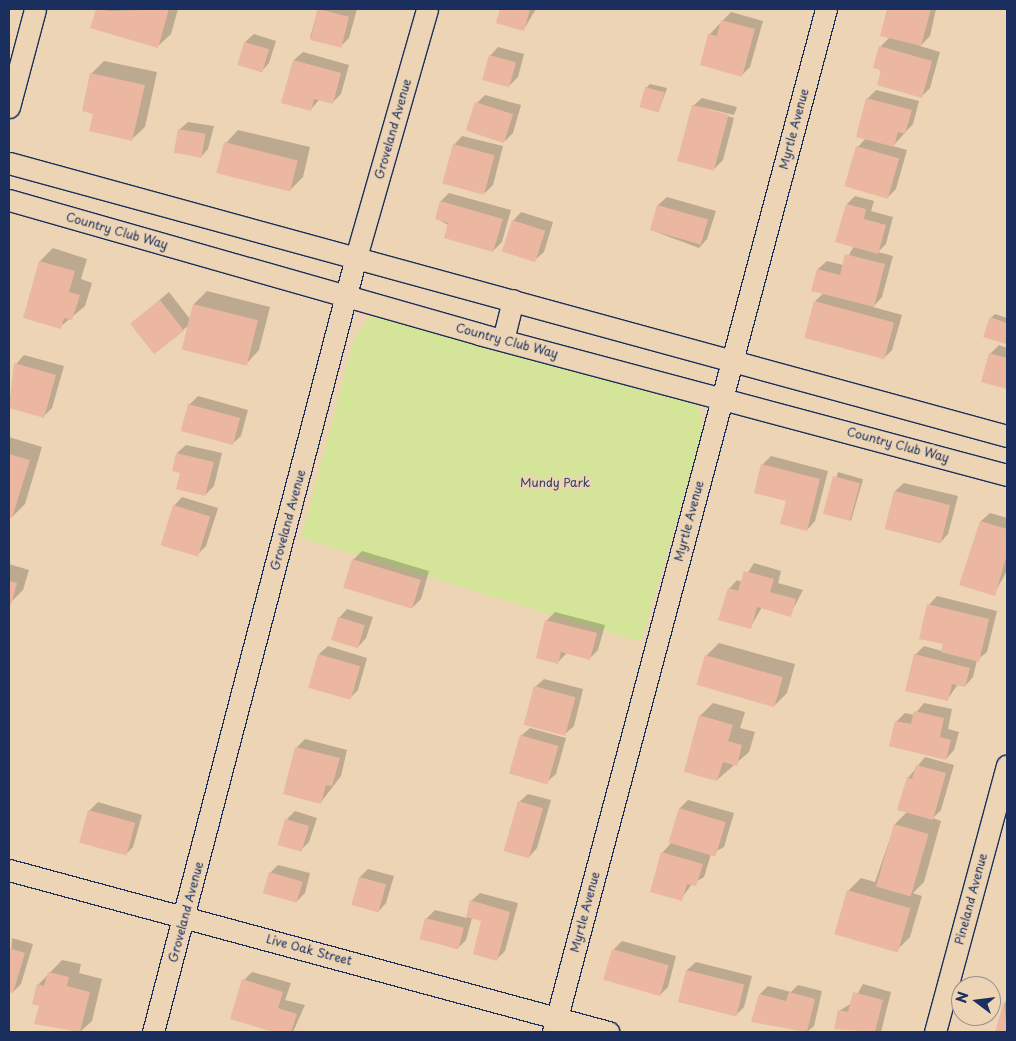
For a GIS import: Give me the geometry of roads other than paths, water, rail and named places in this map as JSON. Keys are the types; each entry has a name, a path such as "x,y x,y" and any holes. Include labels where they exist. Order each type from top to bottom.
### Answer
{"street":[{"path":"9,106 35,9"},
{"name":"Groveland Avenue","path":"153,1032 185,916 356,257 427,9"},
{"name":"Myrtle Avenue","path":"555,1025 826,9"},
{"path":"9,163 1007,436"},
{"name":"Country Club Way","path":"9,200 346,297 1007,475"},
{"path":"503,340 514,300"},
{"name":"Pineland Avenue","path":"935,1032 1007,766"},
{"name":"Live Oak Street","path":"9,870 185,916 555,1025 608,1032"}],"park label":[{"name":"Mundy Park","path":"555,483"}]}
